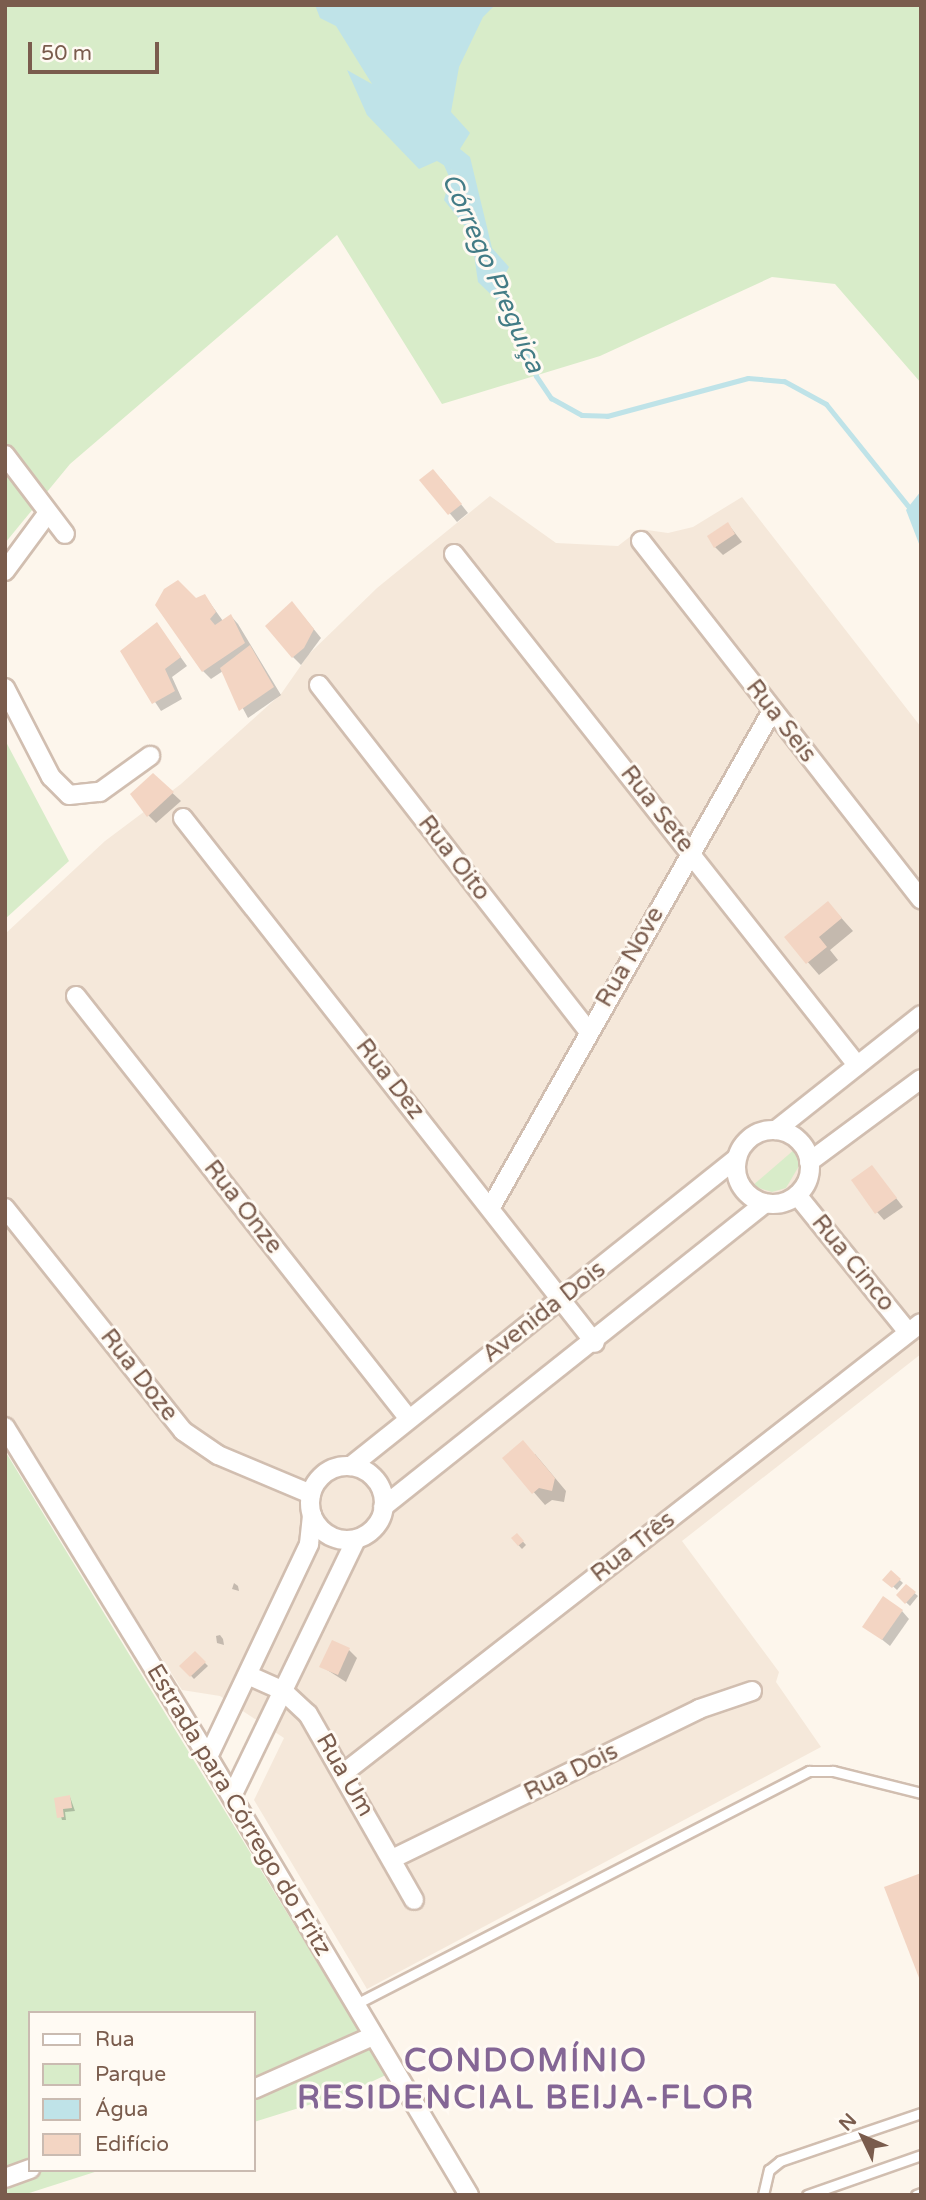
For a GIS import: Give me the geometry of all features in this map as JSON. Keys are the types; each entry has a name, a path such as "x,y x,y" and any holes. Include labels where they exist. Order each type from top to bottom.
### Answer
{"street":[{"path":"5,455 47,514 65,534"},
{"path":"5,571 47,514"},
{"name":"Rua Seis","path":"641,541 921,900"},
{"name":"Rua Sete","path":"454,554 857,1065"},
{"name":"Rua Oito","path":"319,685 588,1031"},
{"path":"5,688 51,777 69,795 100,792 150,756"},
{"name":"Rua Nove","path":"491,1207 690,850 772,711"},
{"name":"Rua Dez","path":"183,818 595,1342"},
{"name":"Rua Onze","path":"76,996 409,1419"},
{"name":"Avenida Dois","path":"311,1494 330,1470 351,1466 737,1158 747,1140 776,1130 921,1015"},
{"path":"809,1162 921,1079"},
{"path":"232,1796 356,1539 377,1524 383,1507 595,1342 765,1203 781,1202 797,1195 807,1180 809,1162 796,1138 776,1130"},
{"path":"737,1158 742,1188 765,1203"},
{"name":"Rua Cinco","path":"797,1195 915,1328"},
{"name":"Rua Doze","path":"5,1208 183,1431 218,1455 311,1494"},
{"name":"Rua Três","path":"345,1772 915,1328"},
{"name":"Estrada para Córrego do Fritz","path":"5,1427 232,1796 469,2195"},
{"path":"351,1466 377,1482 383,1507"},
{"path":"208,1757 250,1676 309,1544 311,1494"},
{"path":"312,1515 331,1536 356,1539"},
{"name":"Rua Um","path":"250,1676 282,1690 309,1713 345,1772 414,1899"},
{"name":"Rua Dois","path":"392,1859 699,1709 752,1691"},
{"path":"256,2088 373,2036"},
{"path":"5,2178 28,2170"}],"lane":[{"path":"354,2005 809,1770 833,1771 921,1793"},
{"path":"763,2195 769,2170 780,2161 921,2113"},
{"path":"807,2195 921,2155"}],"shaded area":[{"path":"490,496 556,543 618,546 640,529 668,533 693,527 742,497 921,727 921,1354 682,1541 779,1672 776,1682 821,1747 367,1989 254,1800 284,1738 220,1696 182,1690 5,1413 5,934 105,841 181,784 281,694 309,654 377,588"}],"green space":[{"path":"5,5 921,5 921,383 835,284 772,277 600,356 442,404 337,235 70,464 5,543"},
{"path":"5,740 69,861 5,919"},
{"path":"795,1149 799,1166 786,1188 772,1192 752,1186"},
{"path":"5,1451 386,2075 347,2093 256,2121 256,2011 28,2011 28,2172 95,2172 23,2195 5,2195"}],"water":[{"path":"315,5 495,5 483,17 459,67 451,112 470,133 460,149 470,157 492,248 509,267 502,280 514,317 478,282 471,234 444,200 452,170 437,161 419,169 367,115 347,70 372,84 336,26 320,18"},
{"path":"921,491 921,549 906,510"}],"building":[{"path":"433,469 462,504 448,515 419,480"},
{"path":"728,522 735,534 714,548 707,536"},
{"path":"178,580 196,598 205,594 216,612 210,619 215,625 231,614 245,643 202,672 155,605 164,589"},
{"path":"292,601 314,629 304,648 292,658 265,626"},
{"path":"157,622 181,657 165,669 175,691 152,704 120,651"},
{"path":"250,645 274,687 239,711 220,668"},
{"path":"153,773 174,792 147,817 130,794"},
{"path":"828,901 842,918 819,937 827,947 806,964 784,937"},
{"path":"872,1165 897,1198 875,1214 851,1180"},
{"path":"523,1440 555,1478 552,1491 539,1488 532,1494 502,1458"},
{"path":"517,1533 524,1541 518,1546 511,1538"},
{"path":"891,1570 901,1579 892,1588 882,1580"},
{"path":"906,1584 916,1592 905,1604 896,1595"},
{"path":"883,1596 903,1610 882,1640 862,1627"},
{"path":"332,1640 350,1648 338,1675 319,1667"},
{"path":"195,1651 206,1662 190,1677 179,1666"},
{"path":"70,1795 72,1808 63,1809 64,1817 57,1818 54,1798"},
{"path":"921,1873 921,1983 884,1887"}],"waterway":[{"name":"Córrego Preguiça","path":"445,162 454,182"},
{"name":"Córrego Preguiça","path":"507,307 536,376 551,398 582,415 607,416 748,378 784,381 826,404 921,522"}],"district":[{"name":"CONDOMÍNIO RESIDENCIAL BEIJA-FLOR","path":"526,2080"}]}
